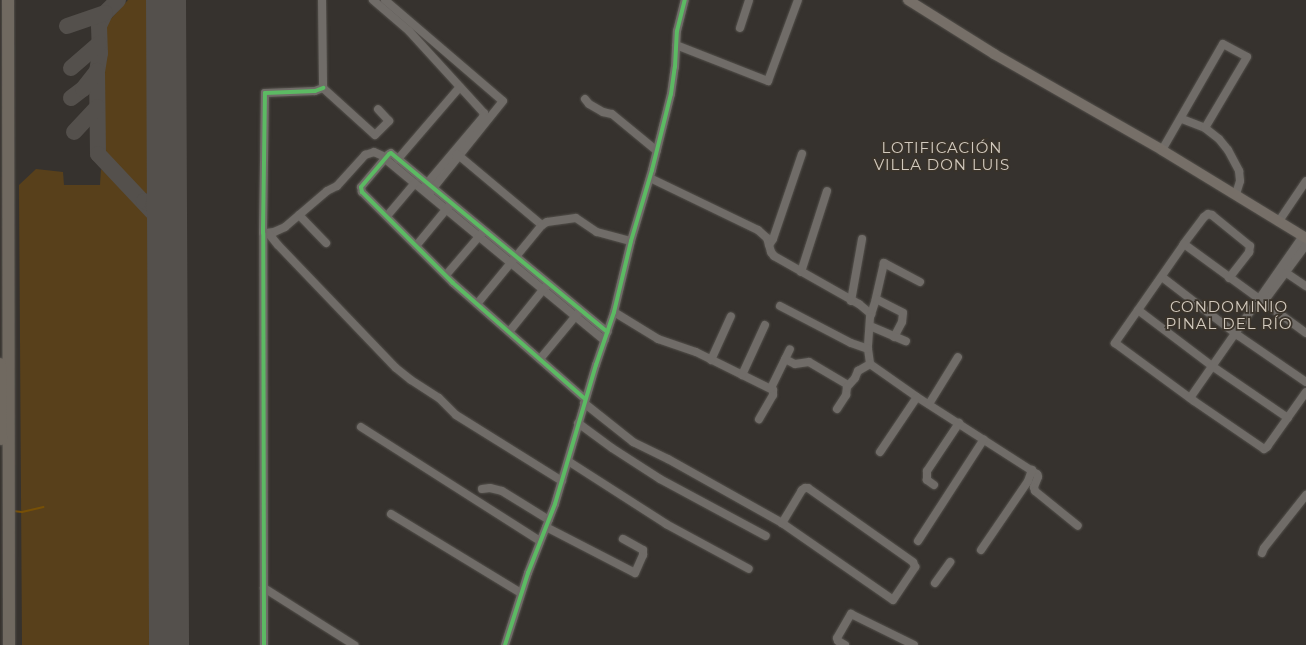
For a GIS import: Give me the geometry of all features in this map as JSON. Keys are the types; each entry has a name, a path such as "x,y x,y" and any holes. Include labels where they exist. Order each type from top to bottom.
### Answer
{"highway":[{"path":"1,645 5,508 8,0"},
{"path":"0,364 9,645"}],"main road":[{"path":"908,0 994,54 1236,194 1279,221 1305,240"}],"street":[{"path":"322,0 323,88 375,135 389,121 378,109"},
{"path":"374,0 412,28 422,31 503,101 427,189"},
{"path":"385,0 412,28 415,38 484,114 457,154"},
{"path":"507,644 521,593 548,523 562,481 578,423 614,312 631,241 650,178 671,94 675,67 677,31 685,0"},
{"path":"740,28 749,0"},
{"path":"676,45 768,81 798,0"},
{"path":"415,38 422,31"},
{"path":"1162,150 1182,119 1224,44 1247,57 1205,128"},
{"path":"398,159 460,87"},
{"path":"264,645 266,233 264,94 315,91 323,88"},
{"path":"585,99 589,104 604,112 612,114 657,151"},
{"path":"1182,119 1205,128 1224,144 1236,164 1240,181 1236,194"},
{"path":"266,233 285,227 327,191 337,186 365,155 374,152 398,159 427,189 448,207 606,336"},
{"path":"457,154 542,225"},
{"path":"769,245 773,239 802,154"},
{"path":"387,156 415,184 427,189"},
{"path":"387,156 360,189 416,246 477,304 633,442 668,459 782,523 892,600 914,567 913,562 808,488 802,490 782,523"},
{"path":"650,178 758,230 767,238 774,256 871,314"},
{"path":"1279,221 1306,181"},
{"path":"387,216 415,184"},
{"path":"801,272 827,191"},
{"path":"416,246 448,207"},
{"path":"299,214 326,243"},
{"path":"1229,278 1249,252 1250,246 1212,215 1206,215 1115,343 1192,400 1264,449 1306,392"},
{"path":"477,304 542,225 550,221 576,218 597,232 631,241"},
{"path":"266,233 396,368 411,380 440,398 456,415 562,481"},
{"path":"446,275 481,234"},
{"path":"851,301 862,239"},
{"path":"1192,400 1237,334 1305,240"},
{"path":"1184,244 1261,302 1306,333"},
{"path":"920,282 884,263 871,314 868,350 870,364 917,397 1032,470 1038,476 1034,488 1035,491 1078,526"},
{"path":"1283,270 1306,286"},
{"path":"1162,277 1237,334 1306,382"},
{"path":"510,332 546,286"},
{"path":"876,299 902,313 902,322 894,336"},
{"path":"780,306 851,343 868,350"},
{"path":"1138,310 1214,367 1288,418"},
{"path":"614,312 658,339 696,352 771,388 774,391 773,395 759,419"},
{"path":"540,359 578,313"},
{"path":"711,360 731,316"},
{"path":"742,375 765,325"},
{"path":"870,326 906,341"},
{"path":"771,388 790,349"},
{"path":"929,404 958,357"},
{"path":"785,359 795,364 809,362 848,385"},
{"path":"837,409 846,395 848,385 853,381 861,368 870,364"},
{"path":"880,452 917,397"},
{"path":"578,423 612,448 660,479 766,536"},
{"path":"934,485 927,480 927,472 959,423"},
{"path":"361,426 540,541"},
{"path":"918,541 984,439"},
{"path":"568,461 666,524 749,569"},
{"path":"981,550 1028,481 1032,470"},
{"path":"482,489 490,488 502,491 548,523 635,573 643,555 643,550 623,539"},
{"path":"1262,552 1306,495"},
{"path":"391,514 521,593"},
{"path":"935,583 950,562"},
{"path":"264,588 354,645"},
{"path":"845,645 838,641 837,638 851,614 914,645"}],"shaded area":[{"path":"128,0 157,0 158,187 155,192 150,195 143,192 113,163 107,155 105,146 105,30 109,21"},
{"path":"36,169 63,172 64,185 100,185 101,169 151,216 156,224 158,238 159,645 22,645 19,185"}],"waterway":[{"path":"13,511 22,512 43,507"}],"taxiway":[{"path":"118,0 105,13 99,26 100,53 97,71 98,154 160,220 166,236 168,255"},
{"path":"67,26 105,13"},
{"path":"71,68 99,44"},
{"path":"71,98 83,89 97,71"},
{"path":"74,132 97,107"},
{"path":"144,201 153,205 159,202 165,194 167,183"}],"runway":[{"path":"166,0 169,645"}],"cycle path":[{"path":"505,645 528,573 555,504 596,365 614,312 631,241 652,170 671,94 675,67 677,31 685,0"},
{"path":"264,645 263,233 265,93 315,91 323,88"},
{"path":"585,399 453,283 362,192 361,187 391,153 607,332"}],"district":[{"name":"LOTIFICACIÓN VILLA DON LUIS","path":"942,156"},
{"name":"CONDOMINIO PINAL DEL RÍO","path":"1229,314"}]}
